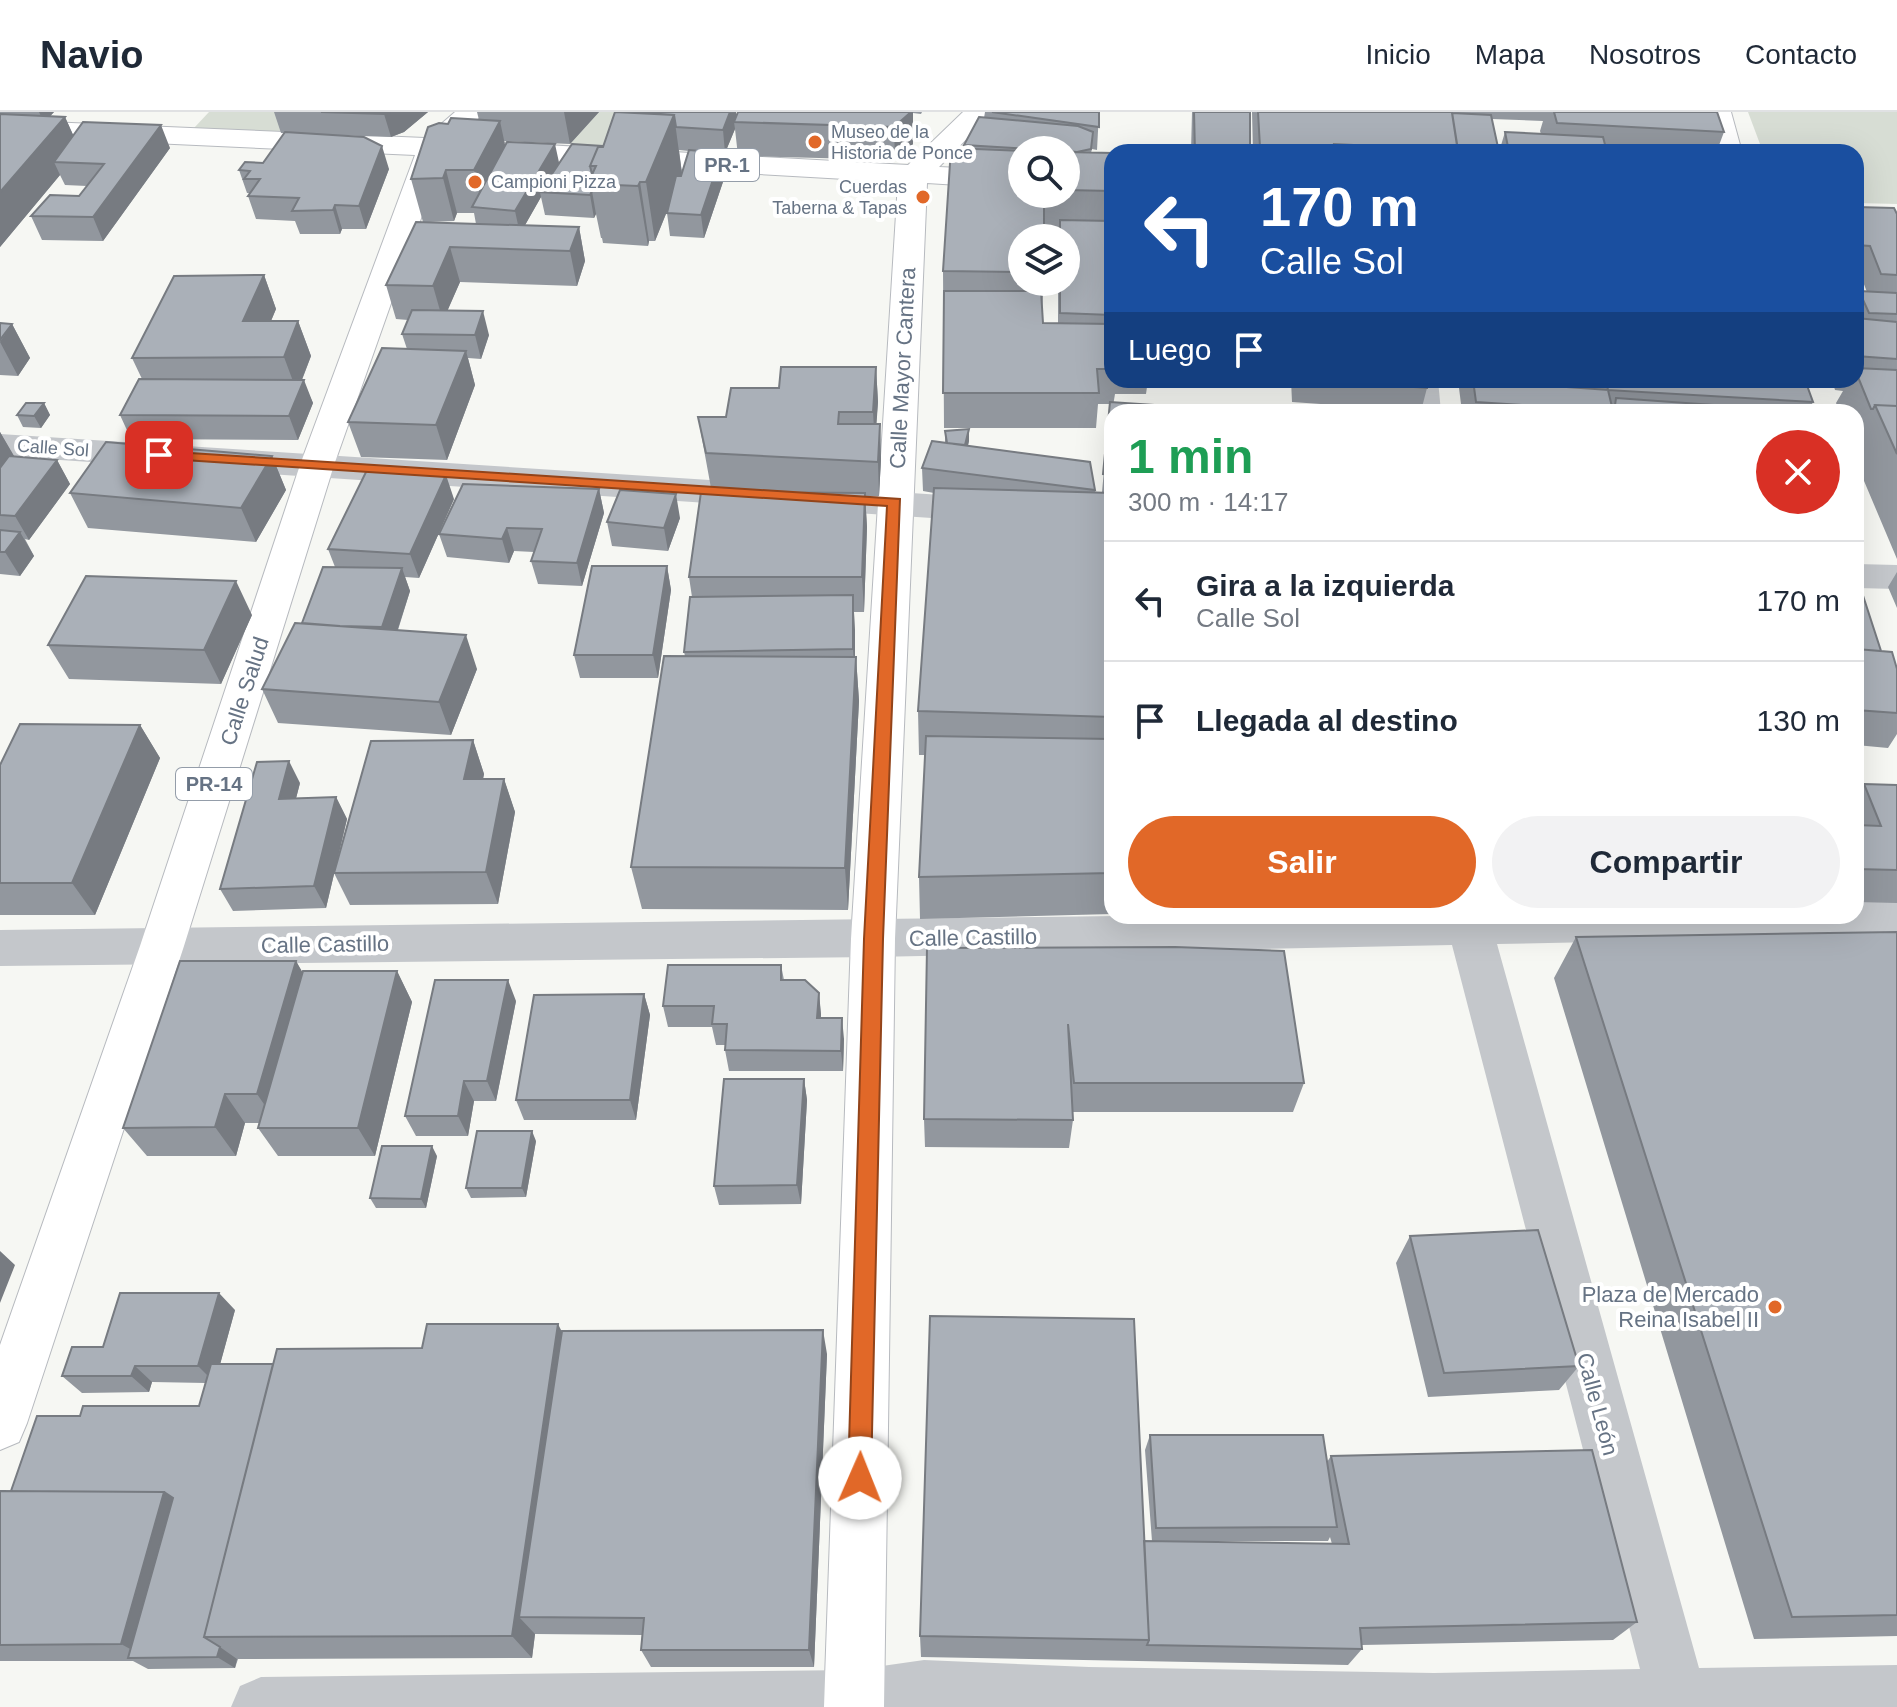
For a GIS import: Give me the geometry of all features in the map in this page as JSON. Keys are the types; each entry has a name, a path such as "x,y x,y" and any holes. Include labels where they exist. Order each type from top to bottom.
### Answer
{"main road":[{"name":"Calle Salud","path":"0,1423 162,946 317,465 432,147 471,112"},
{"path":"913,176 979,112"},
{"path":"1717,112 1726,144"},
{"name":"PR-1","path":"0,128 432,147 1008,179"},
{"name":"Calle Mayor Cantera","path":"854,1704 873,939 913,176"}],"street":[{"name":"Calle Sol","path":"0,445 1104,517"},
{"path":"1864,591 1897,577"},
{"name":"Calle Castillo","path":"1864,918 1897,918"},
{"name":"Calle Castillo","path":"0,948 873,939 1369,924"},
{"name":"Calle León","path":"1469,924 1678,1702"},
{"path":"261,1707 854,1704 924,1690 1089,1697 1434,1703 1678,1702 1897,1695"}],"shaded area":[{"path":"209,112 332,112 281,133 194,128"},
{"path":"599,112 638,112 614,148 570,144"},
{"path":"1748,112 1897,112 1897,204 1864,203 1864,144 1760,144"}],"building":[{"path":"321,112 390,112 384,114"},
{"path":"615,112 674,115 646,182 640,182 638,186 592,184 594,179 590,179 596,166 590,166 598,147 603,147"},
{"path":"633,112 730,112 723,130 676,127 674,115"},
{"path":"738,112 911,112 894,127 734,122"},
{"path":"992,112 1099,112 1099,127"},
{"path":"1194,112 1250,112 1250,144 1195,144"},
{"path":"1258,112 1452,112 1457,144 1334,144 1260,144"},
{"path":"1554,112 1717,112 1724,132 1557,123"},
{"path":"1452,113 1491,115 1497,144 1457,144"},
{"path":"0,114 65,117 0,192"},
{"path":"979,117 1078,126 1093,132 1091,149 1080,151 1080,136 1008,136 1008,148 964,145"},
{"path":"451,118 500,121 474,170 446,170 443,178 411,179 428,127 448,124"},
{"path":"83,122 161,125 93,217 31,216 50,195 79,196 104,164 54,162"},
{"path":"285,132 364,137 382,146 359,206 335,205 333,210 292,211 299,198 248,196 260,179 244,179 250,171 239,170 245,162 263,163"},
{"path":"1505,132 1603,137 1605,144 1507,144"},
{"path":"507,142 555,144 515,211 472,207"},
{"path":"572,144 603,146 598,147 590,166 590,195 540,192"},
{"path":"951,148 1008,150 1008,208 1044,208 1044,224 1008,224 1008,272 943,271"},
{"path":"689,150 722,153 701,215 667,213 676,176 681,176"},
{"path":"1080,152 1104,153 1104,191 1080,190"},
{"path":"1864,207 1894,208 1897,214 1897,275 1881,274 1870,246 1864,246"},
{"path":"1060,220 1104,221 1104,315 1060,313 1060,296 1080,296 1080,224 1060,224"},
{"path":"416,222 579,227 570,251 450,247 433,286 386,285"},
{"path":"264,275 243,321 298,321 284,357 132,358 174,276"},
{"path":"944,291 1008,291 1008,296 1041,296 1043,323 1104,324 1104,369 1097,369 1099,393 943,393"},
{"path":"1864,291 1897,293 1897,314 1869,313 1864,302"},
{"path":"412,310 483,311 475,335 402,334"},
{"path":"1864,319 1897,322 1897,359 1864,357"},
{"path":"0,323 12,324 0,340"},
{"path":"382,348 466,351 436,425 348,422"},
{"path":"781,367 876,367 873,412 839,412 838,424 880,424 878,462 706,453 698,417 726,417 731,388 779,388"},
{"path":"1864,368 1897,370 1897,406 1875,405 1871,409 1862,388"},
{"path":"139,379 304,380 289,416 120,415"},
{"path":"1474,388 1580,388 1608,390 1611,404 1506,404 1476,402"},
{"path":"1608,388 1808,388 1813,402 1608,390"},
{"path":"1616,398 1700,404 1615,404"},
{"path":"26,403 44,403 34,416 17,415"},
{"path":"1875,405 1897,406 1897,454"},
{"path":"969,429 965,445 947,443 945,431"},
{"path":"932,441 1090,462 1095,490 922,468"},
{"path":"106,442 272,456 241,508 70,493"},
{"path":"9,456 57,460 15,516 0,515 0,468"},
{"path":"367,470 446,475 410,554 328,549"},
{"path":"463,484 599,489 577,563 531,561 542,529 507,528 502,539 439,534"},
{"path":"934,488 1104,493 1104,717 918,711"},
{"path":"620,490 676,494 664,528 607,522"},
{"path":"701,492 865,493 862,577 689,577"},
{"path":"0,530 20,532 5,552 0,552"},
{"path":"592,566 667,566 653,655 574,655"},
{"path":"323,567 402,568 382,627 302,623"},
{"path":"86,576 236,581 204,650 48,645"},
{"path":"853,595 853,649 684,652 690,597"},
{"path":"1864,599 1881,651 1864,650"},
{"path":"295,623 466,635 439,702 262,689"},
{"path":"1864,650 1892,652 1897,669 1897,713 1864,711"},
{"path":"664,656 856,657 845,868 631,867"},
{"path":"20,724 140,725 72,883 0,883 0,765"},
{"path":"926,736 1104,739 1104,873 919,877"},
{"path":"473,740 464,779 504,779 486,872 334,873 371,741"},
{"path":"289,761 279,799 336,797 314,886 220,889 257,762"},
{"path":"1864,784 1897,785 1897,870 1864,869 1864,825 1881,826"},
{"name":"Plaza de Mercado Reina Isabel II","path":"1897,932 1897,1615 1792,1617 1576,937"},
{"path":"1175,947 1284,951 1304,1083 1074,1083 1068,1024 1073,1120 924,1119 927,948"},
{"path":"180,961 296,961 257,1094 225,1094 215,1127 123,1128"},
{"path":"668,965 781,965 781,980 805,980 819,993 817,1018 842,1018 841,1051 725,1050 727,1024 712,1024 714,1006 663,1006"},
{"path":"303,971 397,971 358,1128 258,1128"},
{"path":"435,980 508,980 487,1081 464,1081 458,1116 405,1116"},
{"path":"644,994 630,1100 516,1100 534,995"},
{"path":"724,1079 804,1079 797,1185 714,1186"},
{"path":"477,1131 532,1131 522,1188 466,1188"},
{"path":"382,1146 432,1146 421,1199 370,1198"},
{"path":"1538,1230 1579,1366 1444,1373 1410,1236"},
{"path":"120,1293 219,1293 198,1366 135,1366 131,1376 62,1376 72,1347 103,1347"},
{"path":"930,1316 1134,1319 1149,1640 920,1636"},
{"path":"427,1324 558,1324 512,1636 204,1637 277,1349 422,1348"},
{"path":"823,1330 809,1650 641,1650 644,1618 519,1617 562,1331"},
{"path":"211,1364 273,1364 204,1637 220,1647 217,1657 128,1658 173,1498 164,1492 11,1491 37,1416 80,1416 83,1406 199,1406"},
{"path":"1150,1435 1323,1435 1337,1527 1156,1528"},
{"path":"1592,1450 1637,1622 1360,1628 1362,1649 1147,1645 1144,1541 1349,1544 1331,1456"},
{"path":"0,1491 164,1492 121,1644 0,1645"}],"place":[{"name":"Museo de la Historia de Ponce","path":"815,142"},
{"name":"Campioni Pizza","path":"475,182"},
{"name":"Cuerdas Taberna & Tapas","path":"923,197"},
{"name":"Plaza de Mercado Reina Isabel II","path":"1775,1307"}],"route":[{"path":"159,455 894,502 873,939 860,1478"}]}
